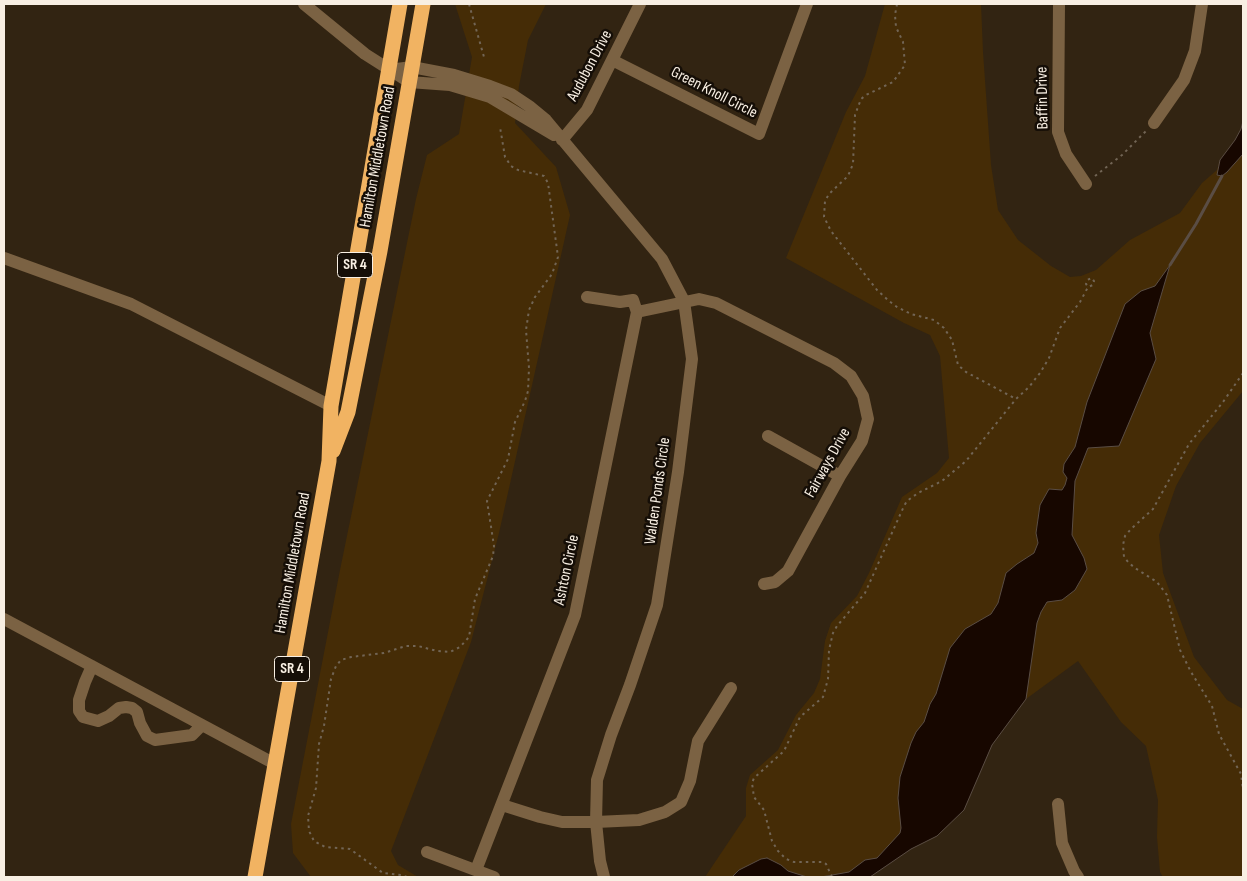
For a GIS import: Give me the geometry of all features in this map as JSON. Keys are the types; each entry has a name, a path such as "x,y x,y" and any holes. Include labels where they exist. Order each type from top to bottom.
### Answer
{"highway":[{"name":"Hamilton Middletown Road","path":"255,877 329,461 330,406 400,4"},
{"name":"Hamilton Middletown Road","path":"329,461 348,412 380,250 423,4"}],"street":[{"path":"304,4 365,54 389,70"},
{"name":"Audubon Drive","path":"562,140 587,110 640,4"},
{"name":"Green Knoll Circle","path":"612,60 759,134 807,4"},
{"name":"Baffin Drive","path":"1058,4 1058,132 1066,154 1086,184"},
{"path":"1154,123 1184,80 1195,51 1202,4"},
{"name":"Walden Ponds Circle","path":"389,70 412,67 454,75 490,86 511,94 546,120 662,259 684,302 692,359 678,472 657,605 597,780 596,822 600,861 604,877"},
{"name":"Walden Ponds Circle","path":"389,70 409,82 450,85 490,97 562,140"},
{"path":"4,258 131,304 330,406"},
{"path":"587,297 620,302 633,300 636,312 684,302"},
{"name":"Fairways Drive","path":"684,302 699,299 716,303 834,363 850,376 863,396 868,419 862,441 840,476 788,571 775,582 764,584"},
{"name":"Ashton Circle","path":"476,870 575,615 636,312"},
{"path":"768,436 840,476"},
{"path":"4,619 275,764"},
{"path":"92,666 79,700 79,711 83,717 98,721 109,716 119,708 126,706 137,712 147,736 155,740 192,735 202,725"},
{"path":"502,806 562,822 639,820 665,812 681,802 690,781 698,741 730,688"},
{"path":"1058,804 1062,843 1072,875"},
{"path":"427,852 494,877"}],"path":[{"path":"469,4 484,57"},
{"path":"897,4 895,15 896,27 903,42 905,65 893,82 866,95 861,100 855,115 853,164 848,176 828,194 823,210 824,217 831,231 877,290 897,307 911,314 934,320 944,328 952,340 958,365 966,372 1016,399"},
{"path":"1086,184 1122,155 1154,123"},
{"path":"407,877 383,873 350,849 325,847 314,841 309,831 308,816 316,788 319,744 324,726 331,679 336,666 341,660 351,657 384,653 406,646 418,646 450,652 460,647 469,638 476,599 493,556 494,546 487,501 508,459 514,427 528,391 529,368 526,330 528,310 552,274 558,257 548,183 544,176 518,170 510,166 505,157 500,127"},
{"path":"832,877 826,864 822,862 794,862 786,859 778,851 772,841 764,810 754,797 752,784 757,774 784,751 800,717 823,697 828,680 829,650 833,633 865,593 904,506 911,498 942,481 966,461 1016,399 1029,387 1040,373 1048,358 1060,328 1080,302 1088,287"},
{"path":"1243,373 1223,402 1189,444 1153,509 1125,536 1123,545 1124,556 1129,563 1157,582 1167,595 1174,628 1183,656 1212,706 1219,734 1241,774 1243,790"}],"shaded area":[{"path":"455,4 546,4 528,40 519,86 515,123 556,167 570,215 499,533 471,642 391,851 398,865 418,877 311,877 293,853 291,824 340,570 416,199 427,155 459,134 472,57"},
{"path":"885,4 981,4 991,165 998,210 1018,240 1051,266 1070,277 1081,276 1096,270 1130,240 1180,213 1202,183 1217,170 1220,160 1235,140 1243,121 1243,391 1200,443 1176,486 1159,535 1163,573 1194,657 1227,700 1243,709 1243,877 1163,877 1160,872 1157,837 1158,800 1146,746 1121,722 1078,661 1026,699 992,745 964,810 937,836 911,849 870,877 705,877 746,816 746,788 750,775 778,750 796,715 814,693 820,679 825,641 831,623 857,596 902,497 937,473 949,458 940,356 930,335 904,323 786,258 846,112 865,76"},
{"path":"1243,121 1243,154 1227,172 1222,176 1217,175 1220,160 1235,140"},
{"path":"1170,265 1150,333 1156,359 1119,446 1088,448 1075,481 1072,535 1084,558 1087,569 1075,590 1062,600 1047,602 1041,612 1037,623 1026,699 992,745 964,810 937,836 911,849 870,877 821,877 849,872 865,860 877,858 900,833 898,798 900,777 911,743 916,732 924,722 930,704 936,694 950,648 965,629 991,614 998,603 1006,573 1034,553 1038,543 1036,533 1040,505 1049,489 1062,490 1065,485 1067,478 1063,472 1064,464 1075,447 1087,402 1125,304 1141,291 1155,286"},
{"path":"767,858 788,871 807,877 732,877 739,870"}],"waterway":[{"path":"1170,265 1196,224 1222,176"}]}
